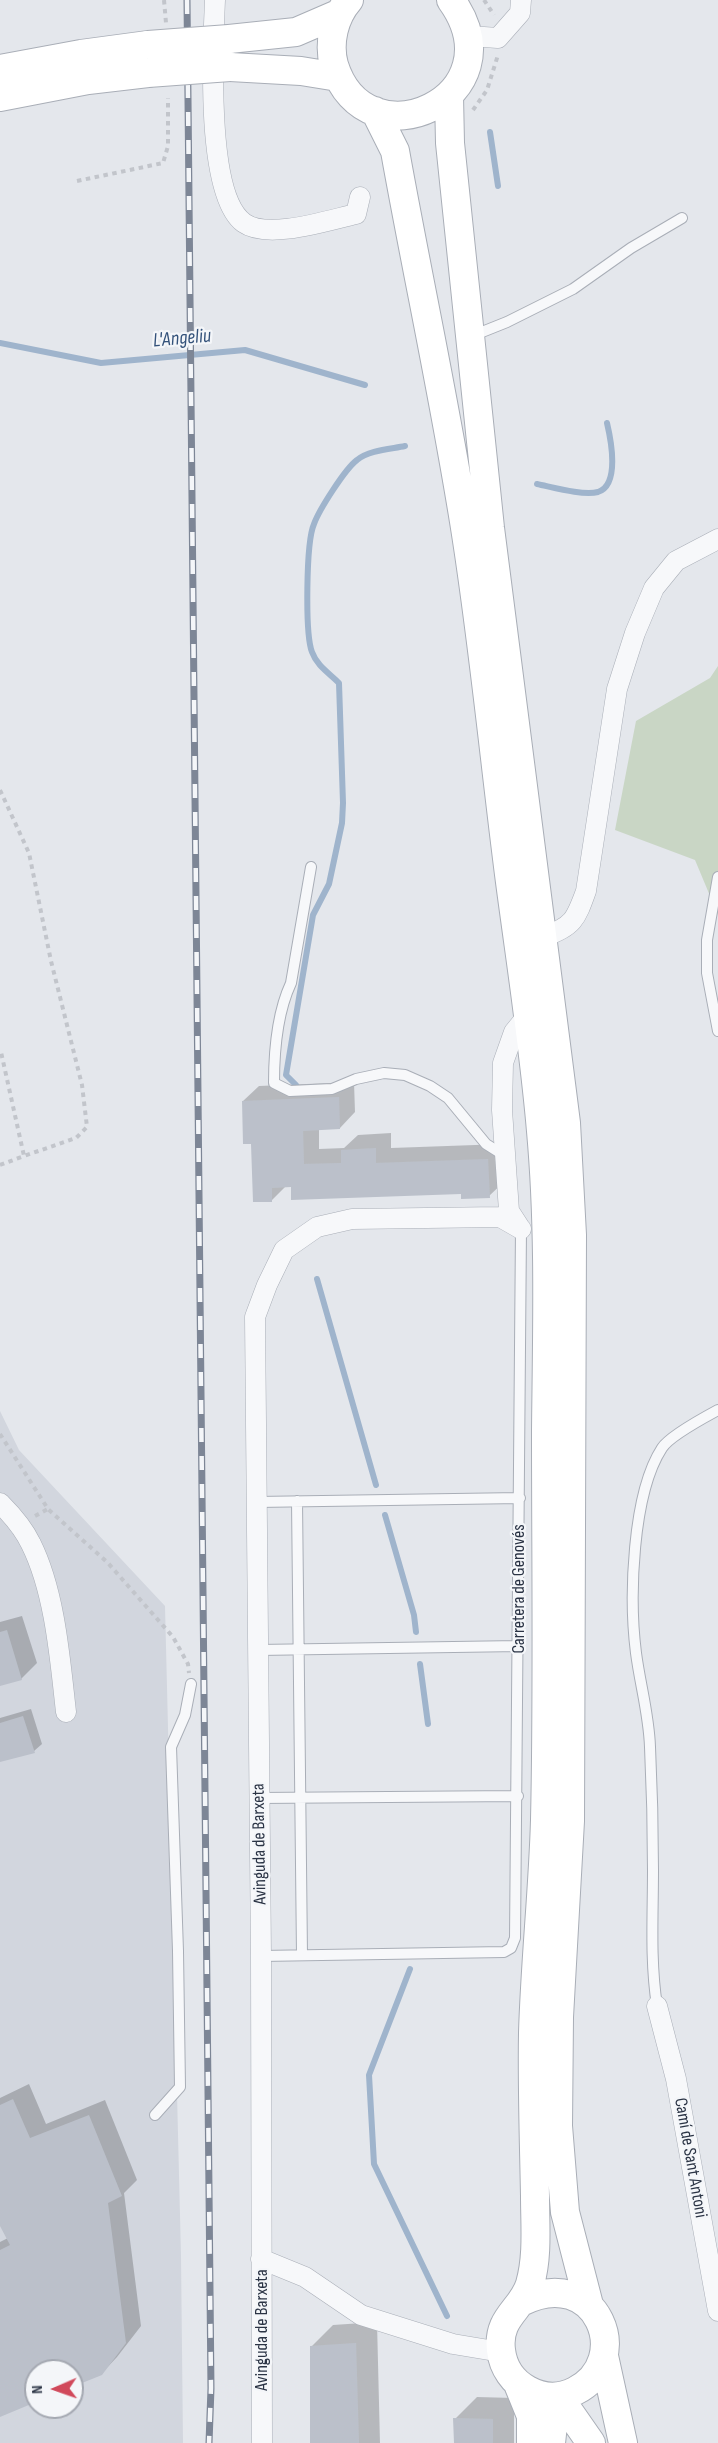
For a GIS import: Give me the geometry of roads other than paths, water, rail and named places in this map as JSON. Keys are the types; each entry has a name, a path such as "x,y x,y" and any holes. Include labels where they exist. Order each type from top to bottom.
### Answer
{"main road":[{"path":"345,4 332,34 332,56 338,77 354,98 375,111 395,116 415,114 433,108 449,96 462,78 469,57 469,36 462,15 451,0"},
{"path":"0,69 81,54 157,35 229,39 296,32 345,4"},
{"path":"0,97 88,80 231,67 301,71 338,77"},
{"path":"449,96 450,143 490,528 566,1123 572,1235 570,1821 559,2017 558,2127 565,2212 589,2306"},
{"path":"375,111 395,151 466,534 542,1131 547,1240 545,1821 533,2034 535,2246 529,2287 521,2302"},
{"path":"531,2443 531,2416 518,2384 507,2370 501,2352 501,2332 508,2315 521,2302 537,2293 555,2291 574,2295 589,2306 600,2320 605,2338 604,2356 623,2443"},
{"path":"518,2384 534,2394 558,2397 584,2386 597,2373 604,2356"},
{"path":"551,2443 558,2397"},
{"path":"558,2397 591,2443"}],"street":[{"path":"215,0 216,147 219,172 229,204 244,223 263,229 302,227 356,214 360,197"},
{"path":"469,36 498,38 520,13 521,0"},
{"path":"543,937 557,932 576,919 586,891 617,688 635,633 654,588 676,561 718,539"},
{"name":"Carretera de Genovés","path":"521,1229 509,1211 502,1110 503,1063 514,1032 527,1016"},
{"name":"Avinguda de Barxeta","path":"262,2443 261,1956 255,1317 284,1250 317,1227 352,1219 500,1217 521,1229"},
{"path":"521,1229 547,1240"},
{"path":"0,1503 19,1524 31,1543 39,1564 50,1610 66,1712"},
{"name":"Camí de Sant Antoni","path":"657,2006 676,2079 718,2311"},
{"path":"261,2259 305,2277 361,2315 453,2344 501,2352"}],"lane":[{"path":"469,337 507,322 573,289 631,248 682,218"},
{"path":"311,867 291,983 285,997 274,1057 274,1083 290,1091 332,1089 384,1073 405,1075 430,1086 448,1098 486,1144 505,1156"},
{"path":"718,877 707,951 707,973 718,1031"},
{"name":"Carretera de Genovés","path":"302,1955 504,1952 511,1948 515,1938 521,1229"},
{"path":"657,2006 652,1974 651,1942 653,1869 650,1744 636,1650 633,1581 639,1523 649,1476 663,1446 718,1410"},
{"path":"257,1502 520,1498"},
{"path":"261,1956 302,1955 297,1501"},
{"path":"258,1650 519,1646"},
{"path":"155,2115 180,2087 178,1928 171,1747 185,1715 191,1684"},
{"path":"259,1798 518,1796"}],"waterway":[{"path":"490,132 498,186"},
{"name":"L'Angeliu","path":"0,343 101,363 245,350 365,385"},
{"path":"537,484 584,493 598,492 605,488 612,472 607,423"},
{"path":"296,1085 286,1075 313,915 329,884 342,823 343,803 339,683 317,661 312,652 308,627 307,588 311,534 327,500 357,460 380,450 405,446"},
{"path":"317,1279 376,1485"},
{"path":"385,1515 414,1615 416,1632"},
{"path":"420,1664 428,1724"},
{"path":"410,1969 369,2075 374,2164 447,2316"}],"railway":[{"path":"187,0 211,2388 209,2443"}]}
